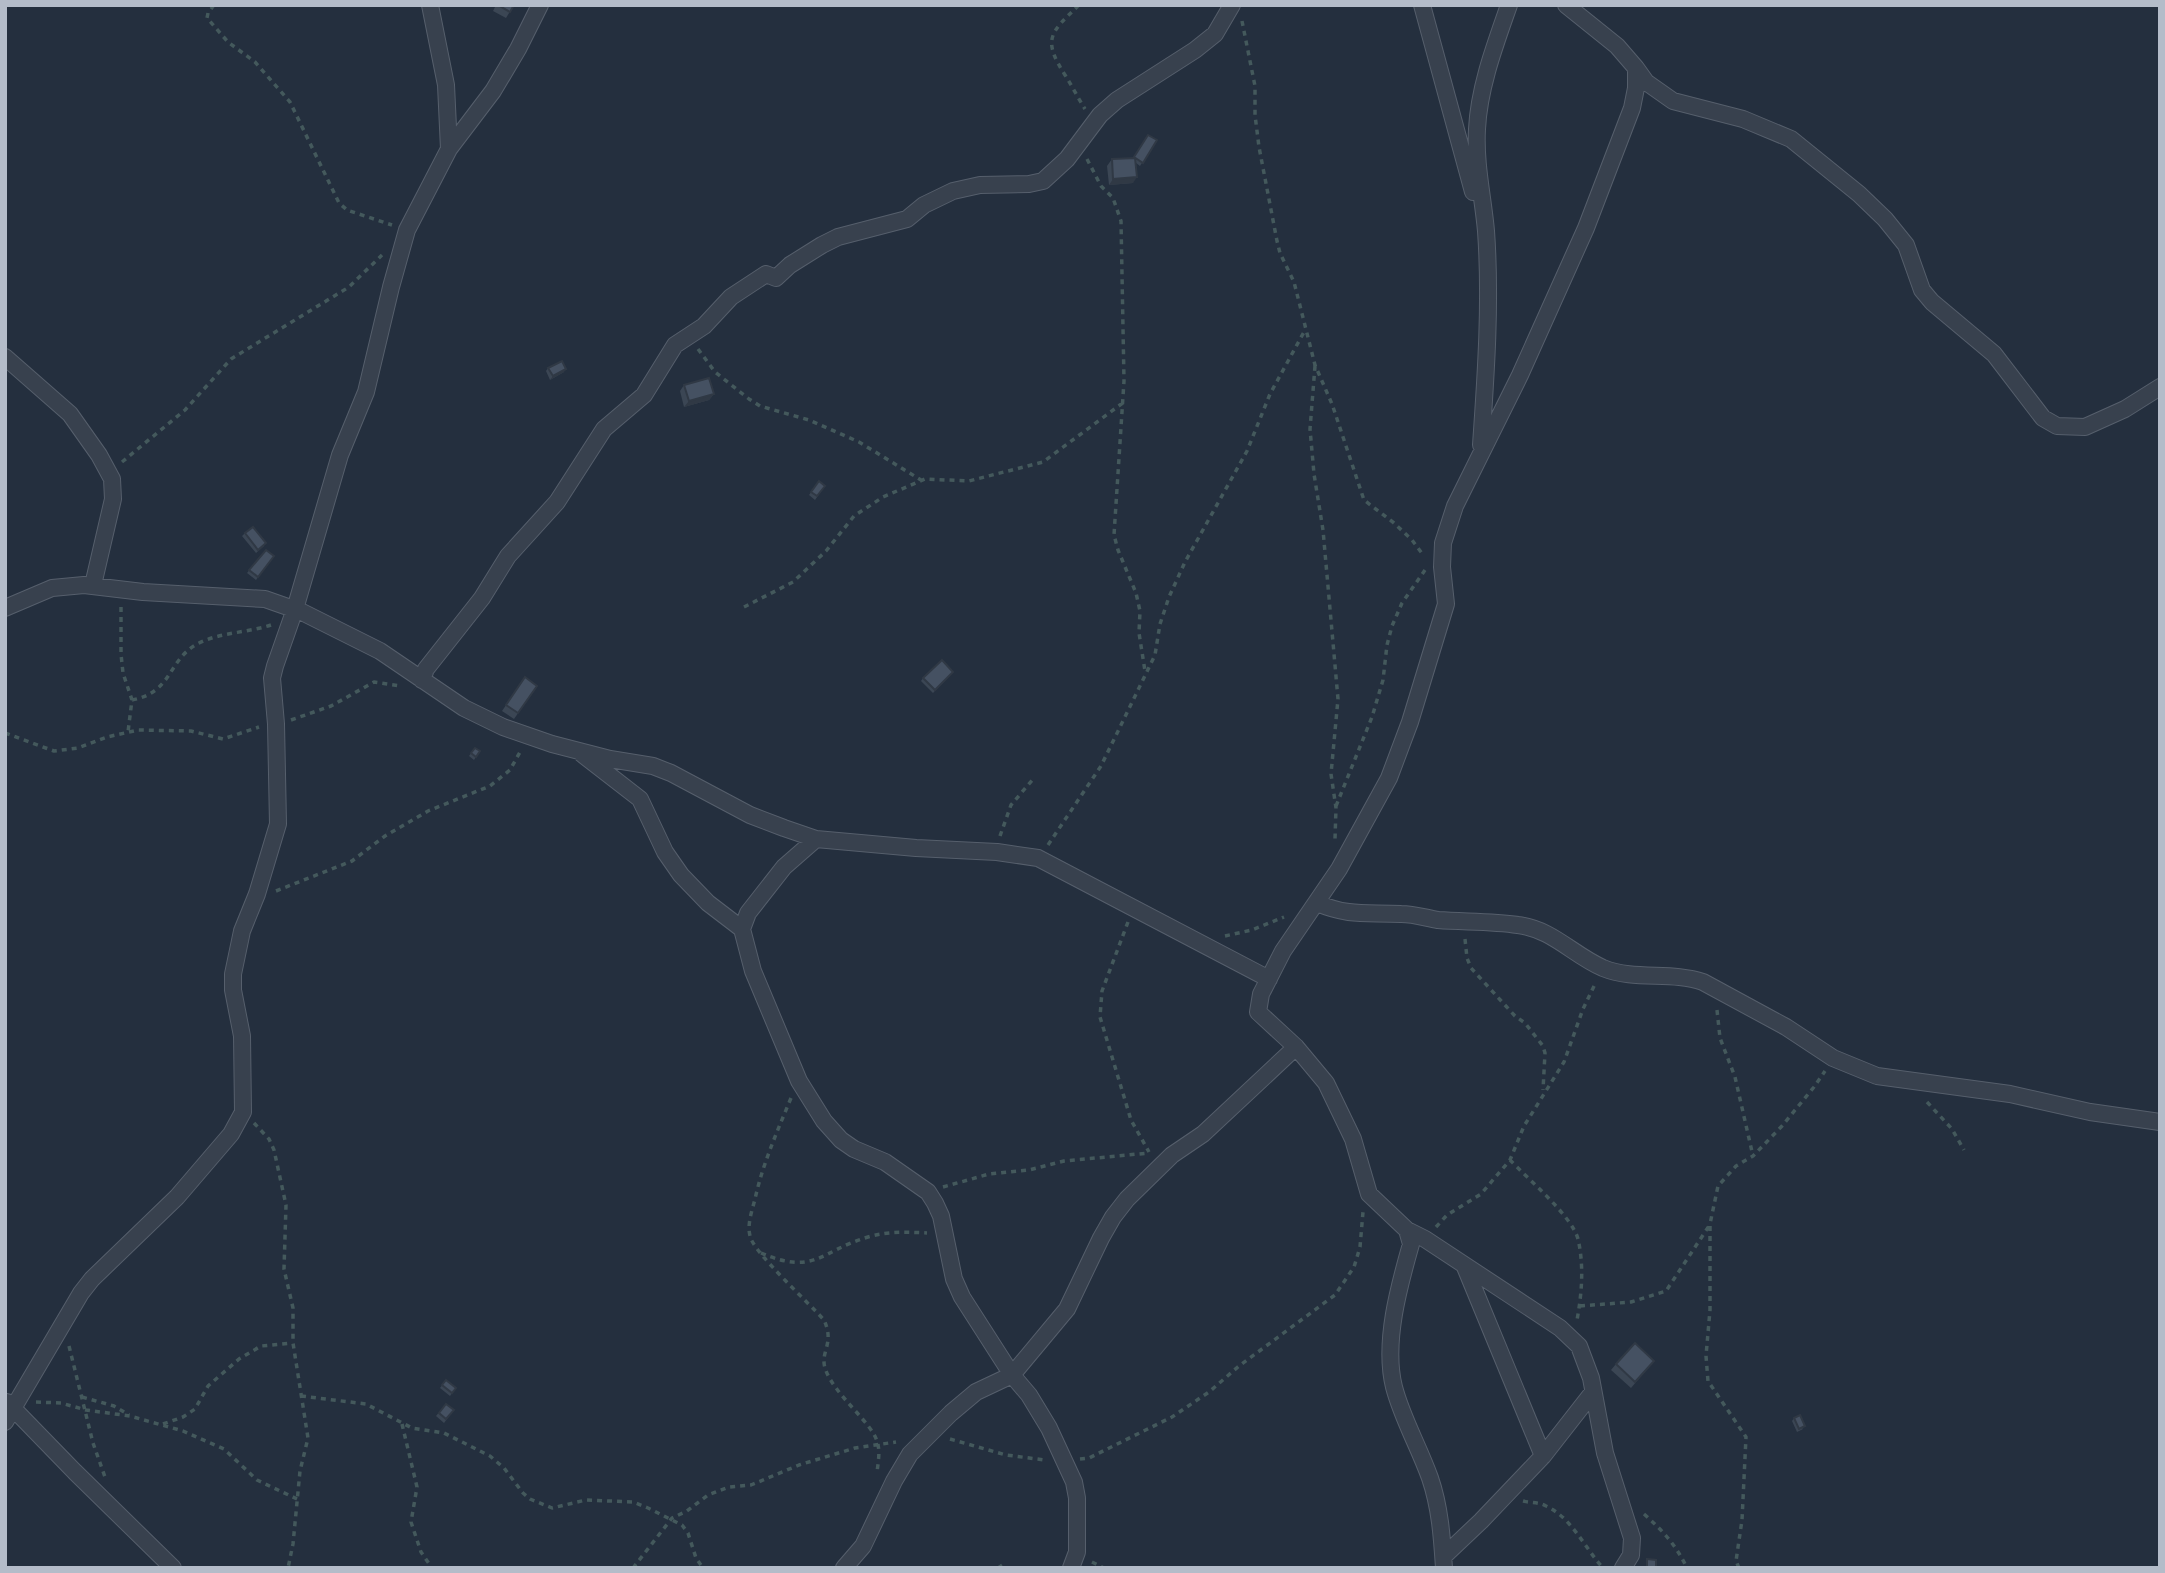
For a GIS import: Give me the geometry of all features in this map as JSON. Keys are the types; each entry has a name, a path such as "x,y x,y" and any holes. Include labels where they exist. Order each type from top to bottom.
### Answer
{"street":[{"path":"430,5 446,85 449,149"},
{"path":"173,1568 10,1408 63,1320 92,1279 147,1228 212,1157 231,1135 243,1112 242,1036 233,990 233,974 242,931 257,894 278,824 276,724 272,678 340,455 368,385 407,230 449,149 494,91 519,49 540,5"},
{"path":"1422,5 1469,180 1486,229"},
{"path":"1481,454 1485,372 1486,229 1476,130 1484,85 1509,5"},
{"path":"1566,5 1617,46 1657,92 1673,101 1762,125 1791,139 1832,171 1885,219 1906,245 1922,290 1994,354 2043,418 2057,426 2085,427 2160,387"},
{"path":"422,680 426,669 482,598 508,556 557,502 604,429 644,395 675,345 704,327 731,297 766,274 776,278 802,258 838,237 907,219 924,205 953,191 980,185 1029,184 1043,181 1067,159 1118,100 1195,50 1236,12"},
{"path":"1623,1568 1631,1555 1632,1538 1605,1453 1587,1366 1579,1346 1560,1328 1425,1239 1407,1230 1369,1194 1353,1139 1326,1083 1296,1047 1258,1012 1261,994 1283,951 1339,869 1390,778 1401,751 1446,604 1442,567 1443,543 1455,506 1586,229 1632,108 1636,68"},
{"path":"5,357 70,414 112,479 113,499 93,585"},
{"path":"5,608 52,588 93,585 265,599 292,617 380,650 464,708 526,736 610,759 653,766 750,815 816,839 997,852 1038,859 1269,979"},
{"path":"577,750 640,799 665,852 681,876 708,903 742,929"},
{"path":"816,839 784,867 748,914 742,929 753,971 799,1080 824,1121 841,1140 854,1149 885,1162 928,1192 941,1216 954,1279 967,1305 1042,1417 1074,1482 1077,1499 1077,1552 1071,1568"},
{"path":"1317,903 1352,914 1401,914 1538,929 1604,968 1625,973 1689,978 1719,990 1786,1027 1833,1058 1877,1076 2010,1094 2091,1112 2160,1122"},
{"path":"844,1568 863,1546 910,1454 976,1392 1012,1375 1067,1309 1101,1238 1127,1199 1172,1155 1203,1134 1296,1047"},
{"path":"1407,1230 1410,1244 1397,1296 1391,1343 1394,1386 1430,1479 1440,1516 1444,1562"},
{"path":"1465,1267 1543,1457"},
{"path":"1444,1562 1543,1457 1593,1392"}],"path":[{"path":"214,5 208,13 211,23 228,42 255,62 290,103 339,203 356,213 407,230"},
{"path":"1079,5 1055,31 1051,43 1053,57 1092,127 1087,161 1101,186 1113,198 1121,221 1124,402 1114,535 1136,593 1145,673"},
{"path":"1236,12 1255,86 1259,148 1277,241 1280,254 1294,282 1315,365 1332,404 1364,500 1412,540 1429,564 1402,603 1392,626 1383,680 1373,717 1336,808"},
{"path":"109,472 185,410 231,359 349,288 379,256 402,248"},
{"path":"1038,859 1101,766 1155,654 1163,615 1185,562 1247,451 1270,394 1305,331"},
{"path":"689,336 715,372 748,400 809,420 859,442 921,480"},
{"path":"1315,365 1310,429 1336,664 1338,699 1331,774 1336,808 1335,836 1339,869"},
{"path":"744,607 793,582 826,551 854,516 868,506 921,480 930,478 969,481 1043,462 1124,402"},
{"path":"120,589 121,654 132,700 128,732"},
{"path":"132,700 148,696 161,687 187,651 202,641 220,635 259,630 292,617"},
{"path":"5,733 54,751 78,748 128,732 154,729 191,731 223,739 331,706 374,682 395,687 422,680"},
{"path":"257,894 276,892 352,861 385,836 428,811 490,786 510,770 526,736"},
{"path":"997,852 1004,819 1011,805 1034,778"},
{"path":"928,1192 989,1174 1029,1170 1064,1161 1150,1153 1130,1121 1100,1017 1102,991 1135,908"},
{"path":"1191,938 1240,933 1288,915"},
{"path":"1464,921 1467,958 1471,968 1515,1016 1525,1023 1543,1046 1544,1092"},
{"path":"1425,1239 1447,1215 1481,1194 1510,1160 1524,1126 1564,1062 1583,1009 1604,968"},
{"path":"1719,990 1717,1019 1720,1038 1735,1077 1753,1156"},
{"path":"1739,1568 1736,1561 1742,1520 1746,1437 1707,1381 1710,1224 1718,1186 1737,1166 1753,1156 1814,1087 1833,1058"},
{"path":"799,1080 768,1151 749,1222 750,1237 759,1252 824,1320 829,1331 825,1367 838,1391 867,1424 878,1443 877,1481"},
{"path":"1900,1081 1941,1115 1964,1150"},
{"path":"243,1112 269,1139 286,1205 283,1259 293,1308 293,1343 300,1396 309,1438 300,1471 288,1568"},
{"path":"1510,1160 1565,1216 1578,1240 1582,1279 1576,1325 1579,1346"},
{"path":"932,1432 1006,1455 1066,1461 1089,1458 1172,1418 1335,1295 1354,1267 1360,1247 1363,1205 1369,1194"},
{"path":"1580,1306 1631,1302 1666,1291 1710,1224"},
{"path":"759,1252 790,1264 803,1264 871,1236 898,1231 945,1235"},
{"path":"63,1320 93,1443 107,1481"},
{"path":"161,1425 183,1417 195,1409 208,1386 239,1359 261,1346 293,1343"},
{"path":"300,1396 366,1404 401,1424 444,1433 480,1450 504,1468 523,1493 544,1505 560,1508 586,1500 633,1502 672,1518 688,1533 696,1558 704,1568"},
{"path":"82,1397 114,1406 130,1416"},
{"path":"10,1408 61,1403 86,1410 130,1416 183,1431 224,1449 257,1480 297,1499"},
{"path":"401,1424 417,1487 411,1522 421,1552 432,1568"},
{"path":"633,1568 672,1518 717,1491 751,1485 799,1465 878,1443 904,1440"},
{"path":"1513,1489 1522,1500 1542,1504 1567,1521 1603,1568"},
{"path":"1639,1510 1667,1534 1687,1568"},
{"path":"998,1568 1004,1564"}],"building":[{"path":"498,5 514,5 510,12"},
{"path":"1148,135 1157,140 1143,163 1134,157"},
{"path":"1135,158 1137,177 1113,179 1112,159"},
{"path":"562,361 566,369 553,376 548,368"},
{"path":"709,378 714,394 689,401 684,385"},
{"path":"819,481 825,486 817,496 811,492"},
{"path":"253,527 266,543 258,550 245,533"},
{"path":"266,550 274,556 258,577 249,570"},
{"path":"942,660 953,672 935,690 923,678"},
{"path":"525,677 537,686 518,713 506,705"},
{"path":"475,748 480,751 476,757 471,753"},
{"path":"1635,1343 1654,1361 1635,1382 1616,1364"},
{"path":"446,1380 456,1388 452,1393 442,1385"},
{"path":"446,1404 454,1410 446,1419 439,1413"},
{"path":"1800,1415 1805,1426 1799,1429 1794,1418"},
{"path":"1647,1559 1656,1560 1656,1568 1647,1568"}]}
